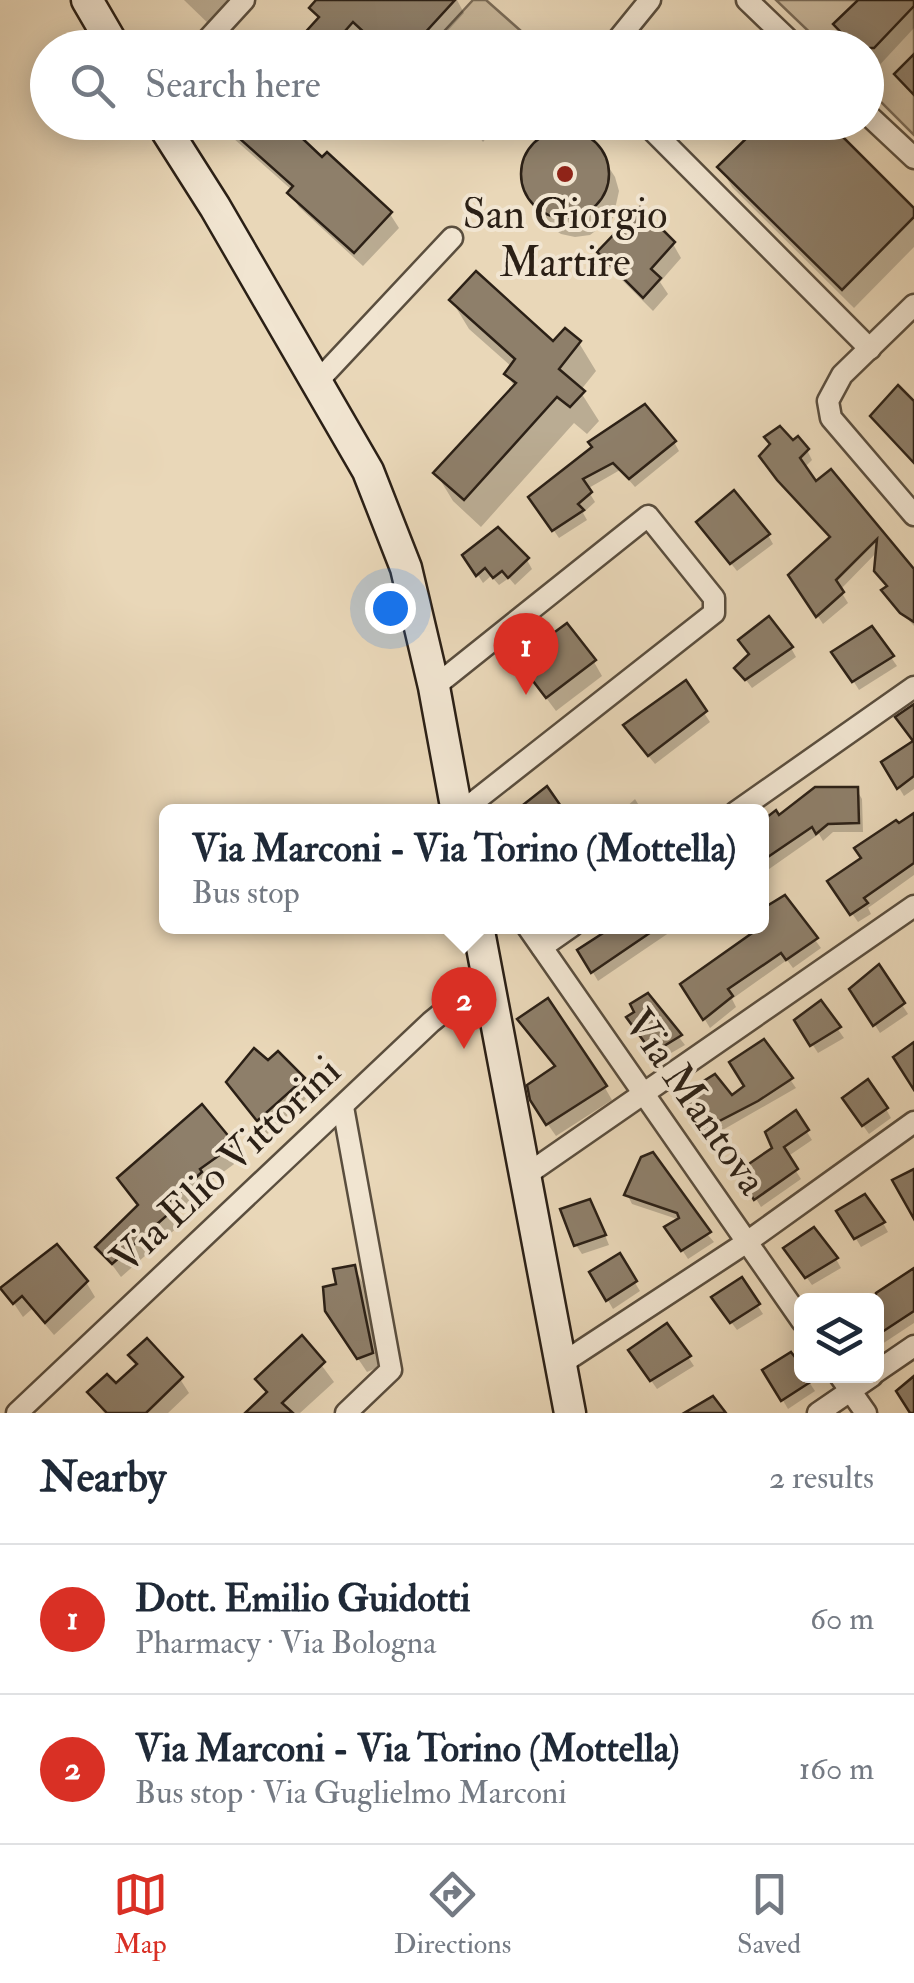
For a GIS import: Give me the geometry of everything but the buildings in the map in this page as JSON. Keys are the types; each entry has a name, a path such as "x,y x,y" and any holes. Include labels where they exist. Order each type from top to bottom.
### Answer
{"main road":[{"path":"87,0 105,30"},
{"path":"172,140 368,471 406,568 457,804"},
{"path":"480,934 570,1413"}],"street":[{"path":"216,30 244,0"},
{"path":"631,10 650,0"},
{"path":"747,0 778,30"},
{"path":"884,130 914,158"},
{"path":"662,140 870,349"},
{"path":"318,381 452,238"},
{"path":"914,304 842,375 828,401 831,418 914,515"},
{"path":"434,687 648,516 714,598 714,613 469,804"},
{"path":"747,804 914,687"},
{"path":"526,1174 914,906"},
{"name":"Via Mantova","path":"533,934 794,1309"},
{"path":"542,947 561,934"},
{"name":"Via Elio Vittorini","path":"17,1413 431,1022 488,975"},
{"path":"343,1107 392,1370 346,1413"},
{"path":"562,1364 747,1242 914,1122"},
{"path":"884,1367 914,1346"},
{"path":"818,1413 845,1383 866,1413"}],"shaded area":[{"path":"473,0 486,0 520,30 445,30"},
{"path":"776,0 914,0 914,135 884,105 884,30 807,30"}],"place":[{"name":"San Giorgio Martire","path":"565,174"},
{"name":"Dott. Emilio Guidotti","path":"526,695"},
{"name":"Via Marconi - Via Torino (Mottella)","path":"464,1049"}]}
